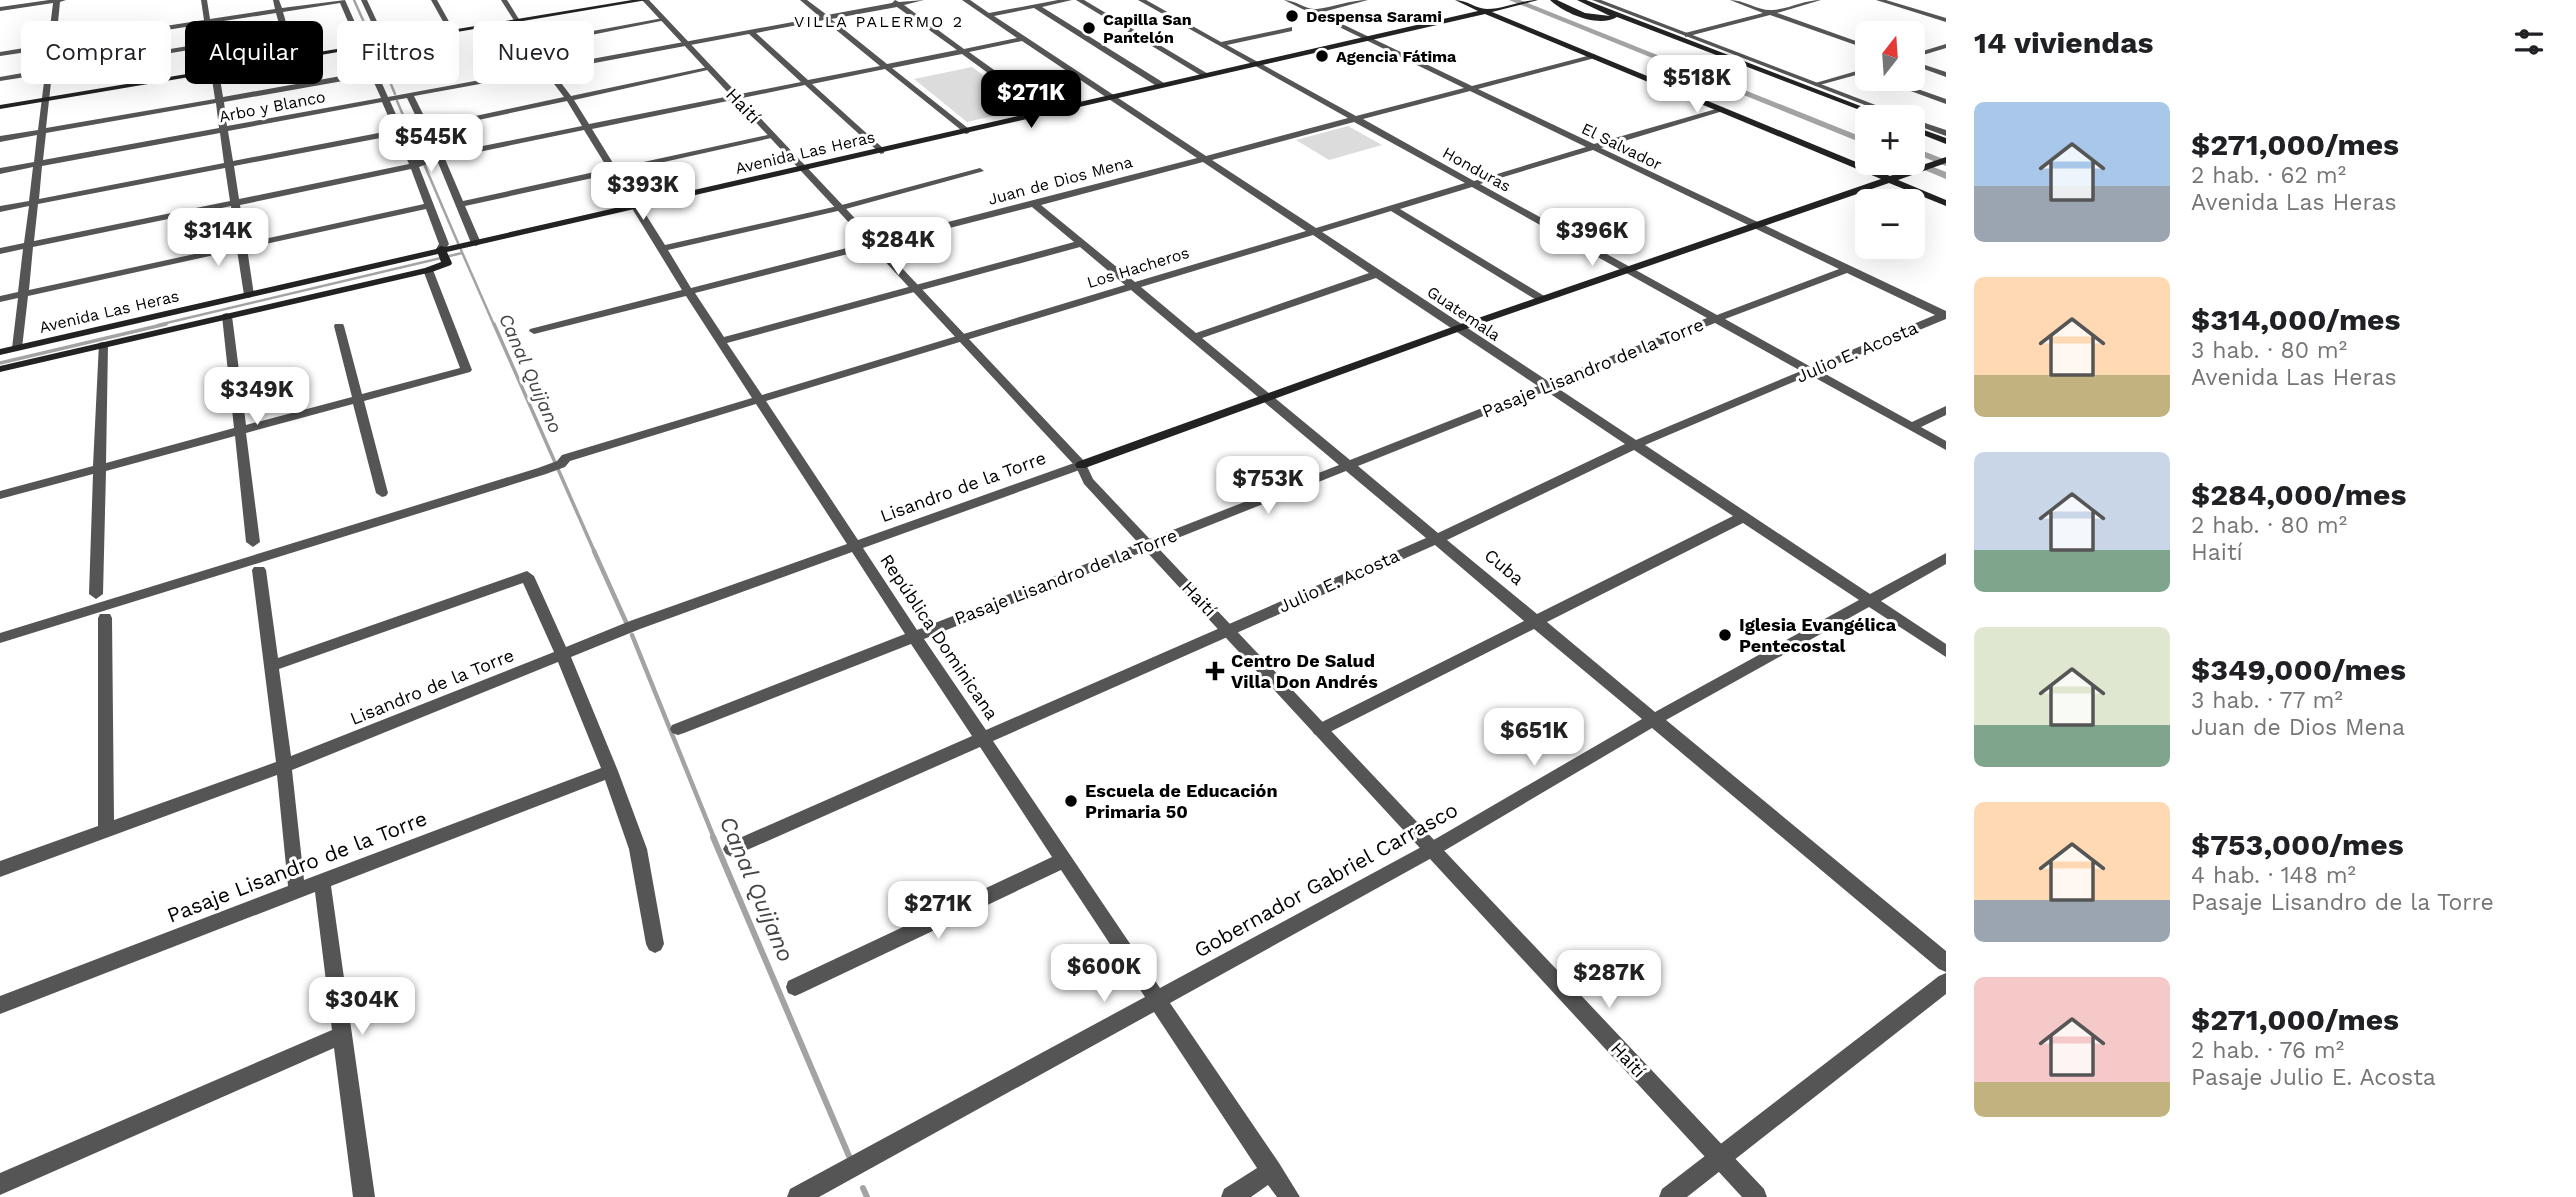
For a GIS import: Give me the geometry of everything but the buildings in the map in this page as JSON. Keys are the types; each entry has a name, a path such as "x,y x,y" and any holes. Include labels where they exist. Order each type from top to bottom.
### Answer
{"main road":[{"path":"515,20 617,0"},
{"path":"459,29 644,0"},
{"path":"1458,0 1946,203"},
{"name":"Avenida Las Heras","path":"0,352 1535,0"},
{"path":"1553,0 1593,18 1611,18 1614,15 1611,12"},
{"path":"1580,0 1855,105"},
{"path":"1709,43 1766,71"},
{"path":"0,107 185,76"},
{"path":"1925,133 1946,141"},
{"name":"Lisandro de la Torre","path":"1081,465 1268,400 1459,328 1946,160"},
{"name":"Avenida Las Heras","path":"0,369 428,270 447,263 441,249"}],"street":[{"path":"55,21 57,0"},
{"path":"0,9 63,0"},
{"path":"204,0 208,21"},
{"path":"276,0 282,21"},
{"path":"214,21 342,0 352,21"},
{"path":"364,0 374,21"},
{"path":"434,0 446,21"},
{"name":"República Dominicana","path":"504,0 515,20"},
{"name":"Haití","path":"644,0 1081,465 1088,481 1756,1197"},
{"path":"803,0 965,131"},
{"name":"Arbo y Blanco","path":"594,60 825,18 894,2 920,0"},
{"name":"Guatemala","path":"965,0 1946,651"},
{"path":"988,15 1069,0"},
{"path":"1079,0 1206,75"},
{"name":"Honduras","path":"1141,0 1946,446"},
{"name":"El Salvador","path":"1287,0 1845,270 1945,315"},
{"path":"1312,12 1365,0"},
{"path":"1595,0 1871,105"},
{"path":"1732,0 1855,43"},
{"path":"1688,35 1818,0"},
{"path":"1879,0 1946,20"},
{"path":"894,2 1047,112"},
{"path":"1035,6 1161,85"},
{"path":"594,33 663,20"},
{"path":"1220,44 1289,29"},
{"path":"750,31 881,150"},
{"path":"0,251 436,158 1023,39"},
{"path":"1925,52 1946,46"},
{"path":"0,54 21,51"},
{"name":"Juan de Dios Mena","path":"534,331 1034,204 1592,56"},
{"path":"1925,67 1946,75"},
{"path":"425,129 708,69"},
{"path":"1816,84 1855,75"},
{"path":"0,79 21,76"},
{"path":"0,139 337,79"},
{"name":"Arbo y Blanco","path":"0,171 473,82"},
{"path":"17,348 48,84"},
{"path":"217,84 248,295"},
{"path":"378,84 398,132 416,164 428,206 444,244 441,249"},
{"name":"República Dominicana","path":"558,84 688,291 914,636 1289,1197"},
{"path":"1915,91 1946,102"},
{"path":"409,94 476,243"},
{"name":"Los Hacheros","path":"0,638 961,338 1720,109"},
{"path":"1925,125 1946,133"},
{"path":"0,209 398,132"},
{"path":"460,204 772,136"},
{"path":"661,249 839,208 979,171"},
{"name":"Cuba","path":"1034,204 1946,963"},
{"path":"0,299 428,206"},
{"path":"1390,208 1542,299"},
{"path":"722,341 1083,243"},
{"path":"0,495 357,397 466,370 428,270"},
{"name":"Pasaje Lisandro de la Torre","path":"678,729 1149,545 1716,318 1845,270"},
{"path":"1195,337 1377,274"},
{"name":"Julio E. Acosta","path":"732,849 1437,538 1634,445 1945,315"},
{"path":"227,316 253,542"},
{"path":"339,326 382,493"},
{"path":"96,594 103,345"},
{"path":"1912,427 1946,410"},
{"name":"Lisandro de la Torre","path":"0,869 284,766 635,625 1081,465"},
{"path":"1320,730 1743,517"},
{"name":"Gobernador Gabriel Carrasco","path":"798,1197 1432,850 1655,719 1946,558"},
{"path":"258,570 284,766 297,892"},
{"path":"271,666 527,576 610,771 638,849 655,944"},
{"path":"105,618 106,831"},
{"name":"Pasaje Lisandro de la Torre","path":"0,1005 610,771"},
{"path":"794,987 1064,860"},
{"path":"322,882 364,1197"},
{"path":"1670,1197 1946,982"},
{"path":"0,1184 342,1035"},
{"path":"1232,1197 1272,1170"}],"shaded area":[{"path":"972,67 1028,108 967,122 914,79"},
{"path":"1348,126 1382,145 1329,160 1296,140"}],"waterway":[{"name":"Canal Quijano","path":"354,0 363,21"},
{"path":"1513,0 1855,137"},
{"name":"Canal Quijano","path":"391,84 395,94"},
{"name":"Canal Quijano","path":"397,101 458,243"},
{"path":"1925,155 1946,163"},
{"path":"1925,167 1946,176"},
{"name":"Canal Quijano","path":"461,250 494,325"},
{"path":"158,325 462,253"},
{"path":"0,363 166,324"},
{"name":"Canal Quijano","path":"494,324 595,553"},
{"name":"Canal Quijano","path":"594,551 626,622"},
{"name":"Canal Quijano","path":"632,635 714,838"},
{"name":"Canal Quijano","path":"713,837 849,1156"},
{"name":"Canal Quijano","path":"863,1188 867,1197"}],"place":[{"name":"Despensa Sarami","path":"1292,16"},
{"name":"Capilla San Pantelón","path":"1089,28"},
{"name":"Agencia Fátima","path":"1322,56"},
{"name":"Iglesia Evangélica Pentecostal","path":"1725,635"},
{"name":"Centro De Salud Villa Don Andrés","path":"1215,671"},
{"name":"Escuela de Educación Primaria 50","path":"1071,801"}],"district":[{"name":"VILLA PALERMO 2","path":"879,21"}]}
